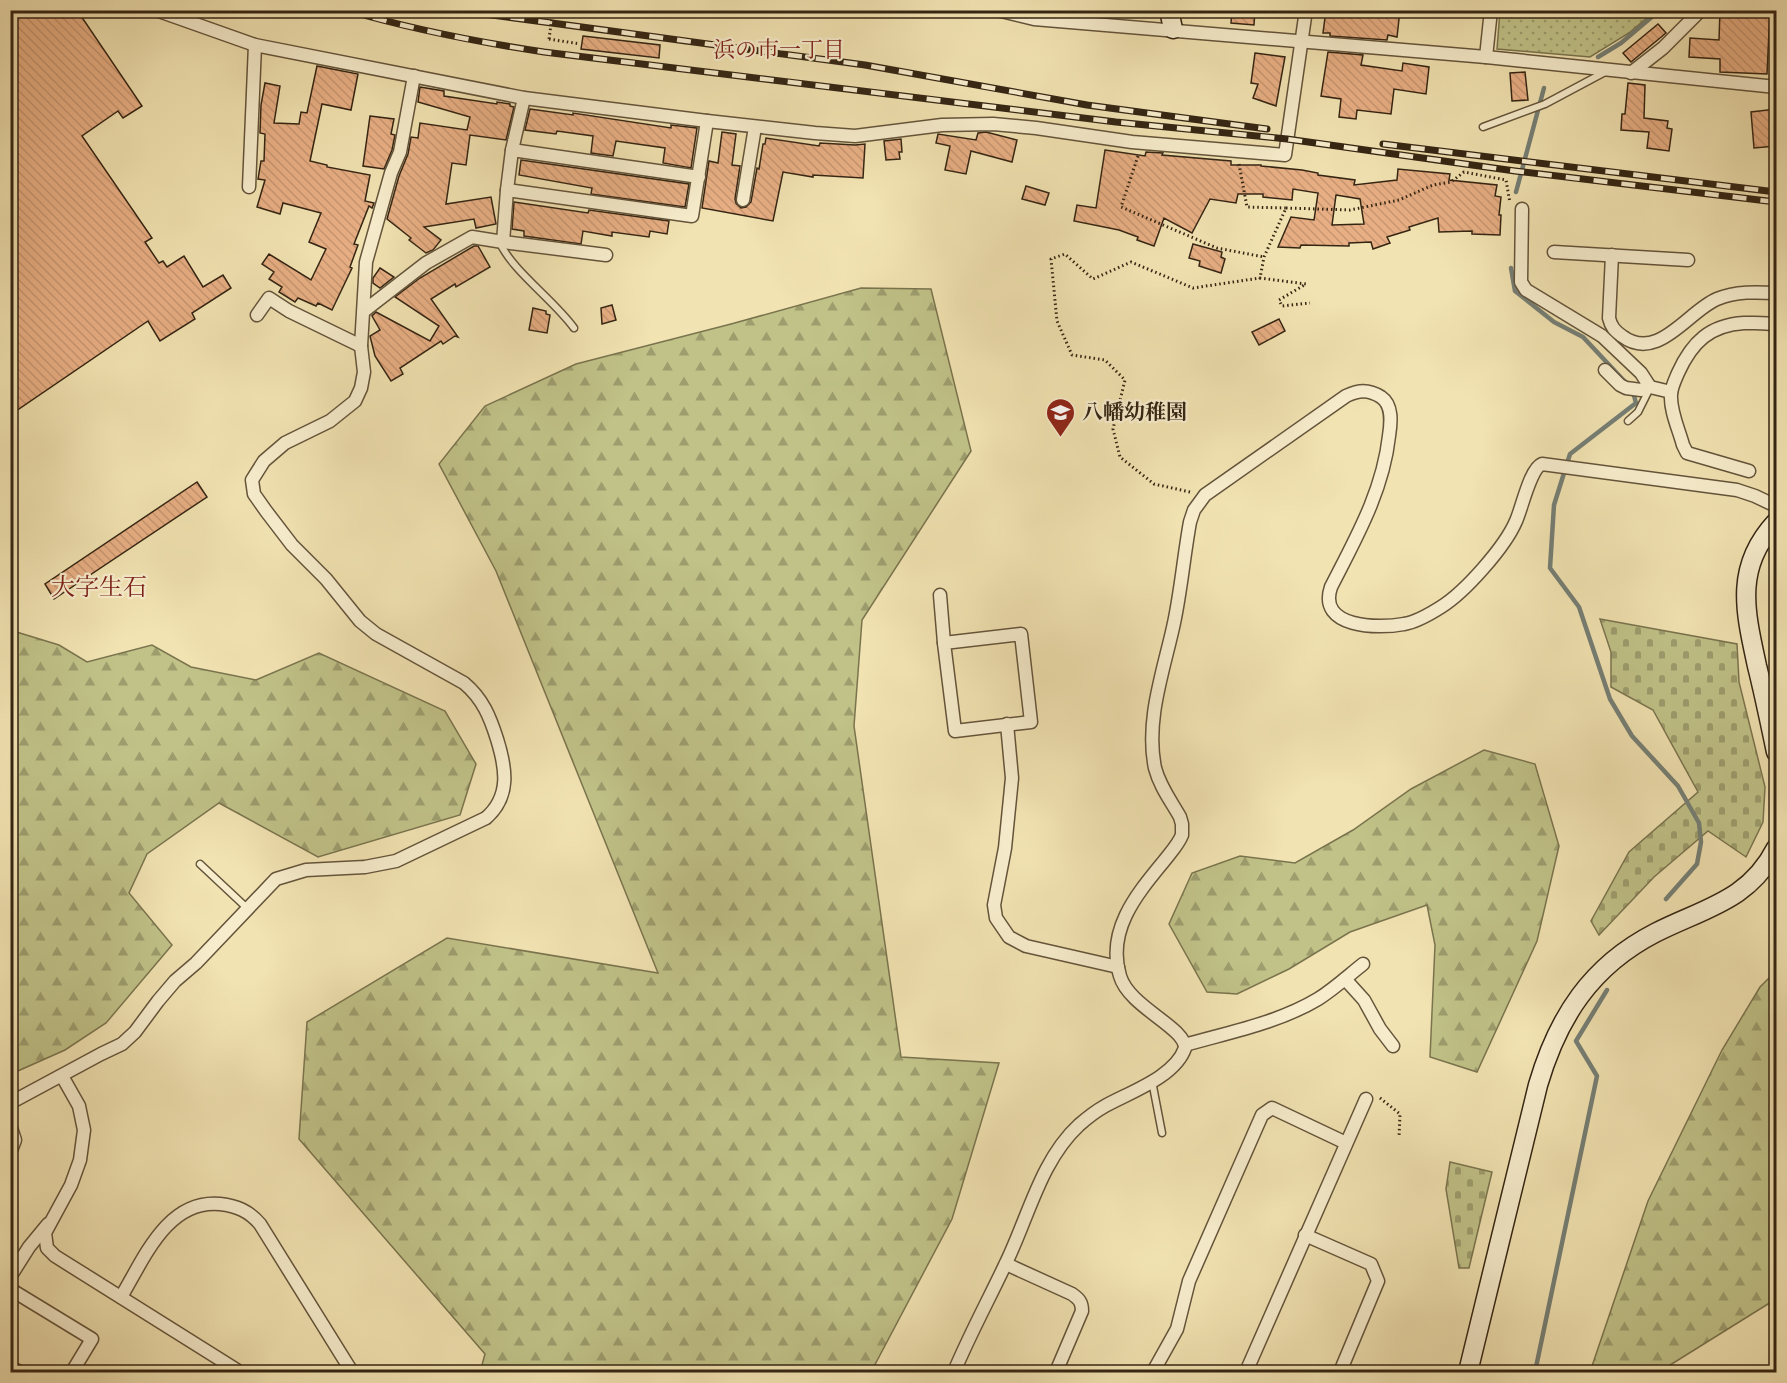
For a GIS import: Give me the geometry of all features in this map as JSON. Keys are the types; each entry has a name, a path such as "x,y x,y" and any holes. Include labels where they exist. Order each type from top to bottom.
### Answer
{"street":[{"path":"156,10 255,45 524,98 707,122 815,134 855,135 883,134 942,125 993,124 1142,142 1285,155 1306,10"},
{"path":"997,10 1034,19 1486,57 1776,87"},
{"path":"1169,10 1173,29"},
{"path":"1486,57 1491,10"},
{"path":"1631,73 1664,48 1701,10"},
{"path":"249,187 255,45"},
{"path":"10,1103 122,1044 135,1032 175,981 196,963 267,886 284,875 318,868 385,864 421,851 486,818 498,805 505,787 503,759 485,708 476,693 464,683 376,634 360,621 326,579 292,545 254,494 252,480 264,461 285,443 330,421 355,400 361,388 364,372 361,346 366,261 391,173 400,152 414,76"},
{"path":"501,241 512,150 524,98"},
{"path":"507,190 692,216 707,122"},
{"path":"743,200 755,127"},
{"path":"512,150 699,177"},
{"path":"1522,209 1521,282 1526,290 1602,336 1647,380 1646,389"},
{"path":"364,311 426,263 472,237 606,255"},
{"path":"1554,252 1688,260"},
{"path":"1612,255 1610,325 1626,339 1634,342 1643,344 1655,342 1667,336 1708,303 1720,297 1732,294 1776,293"},
{"path":"257,315 269,298 289,311 361,346"},
{"path":"1749,471 1687,453 1683,445 1671,392 1691,349 1709,333 1731,324 1776,325"},
{"path":"1605,370 1626,388 1671,392"},
{"path":"954,1372 1006,1264 1041,1182 1066,1140 1087,1118 1103,1107 1152,1082 1172,1066 1184,1052 1183,1038 1177,1031 1155,1017 1128,993 1118,967 1118,940 1123,919 1133,900 1182,835 1180,818 1159,780 1153,756 1152,733 1175,620 1190,522 1194,510 1205,495 1346,396 1365,391 1383,399 1388,407 1391,424 1386,461 1370,510 1328,598 1333,610 1353,624 1394,625 1411,622 1442,606 1479,572 1515,524 1534,470 1547,463 1737,490 1776,506"},
{"path":"1776,522 1764,536 1751,561 1745,598 1748,624 1776,752"},
{"path":"940,595 944,643 955,731 1031,722 1021,633 944,643"},
{"path":"1007,724 1012,778 1005,848 994,905 996,918 1009,937 1026,946 1118,967"},
{"path":"1468,1372 1538,1085 1550,1047 1566,1014 1591,982 1630,949 1655,933 1722,904 1747,887 1764,869 1776,848"},
{"path":"1185,1045 1285,1015 1317,999 1363,964"},
{"path":"1345,979 1364,1000 1380,1029 1393,1046"},
{"path":"62,1076 83,1118 82,1147 71,1185 45,1233 47,1248 55,1256 240,1372"},
{"path":"1246,1372 1366,1099"},
{"path":"1153,1372 1177,1329 1189,1281 1262,1115 1272,1108 1346,1143"},
{"path":"10,1125 15,1140 10,1153"},
{"path":"121,1298 163,1229 173,1218 194,1206 214,1203 230,1205 247,1212 260,1224 352,1372"},
{"path":"10,1277 29,1247 49,1223"},
{"path":"1305,1235 1371,1264 1378,1281 1340,1372"},
{"path":"1006,1264 1072,1294 1079,1299 1082,1305 1082,1311 1056,1372"},
{"path":"10,1289 92,1339 72,1372"},
{"path":"10,1366 20,1372"}],"lane":[{"path":"1483,127 1545,104 1608,70"},
{"path":"501,241 505,254 561,311 574,328"},
{"path":"1628,421 1638,412 1647,398 1646,389"},
{"path":"200,864 247,908"},
{"path":"1152,1082 1162,1133"}],"path":[{"path":"553,10 549,39 580,44"},
{"path":"1142,142 1121,207 1216,248 1264,257"},
{"path":"1237,150 1247,207 1350,210 1399,200 1433,185 1451,182 1464,172 1506,180 1508,203 1522,209"},
{"path":"1260,278 1264,257 1286,208"},
{"path":"1205,495 1154,484 1120,457 1113,429 1125,380 1105,360 1072,355 1057,321 1051,272 1052,259 1065,254 1093,279 1131,262 1193,288 1260,278 1306,284 1279,300 1282,306 1310,303"},
{"path":"1366,1099 1381,1098 1401,1114 1399,1137"}],"green space":[{"path":"1500,10 1655,11 1629,33 1590,57 1497,49"},
{"path":"861,288 931,289 971,451 862,620 854,726 901,1057 999,1063 952,1219 871,1372 480,1372 485,1354 299,1139 307,1022 447,938 658,973 496,571 439,464 485,406 576,364"},
{"path":"1600,619 1737,644 1739,682 1765,787 1763,822 1746,857 1708,831 1654,877 1599,935 1591,921 1629,852 1698,792 1653,710 1611,687 1611,652"},
{"path":"10,630 59,645 87,662 152,645 191,667 256,680 319,653 445,711 476,764 460,815 318,857 219,803 147,854 129,893 172,945 106,1023 65,1050 11,1074"},
{"path":"1484,750 1535,764 1559,846 1537,941 1477,1072 1430,1057 1435,945 1427,905 1350,932 1289,969 1237,994 1207,992 1169,924 1192,873 1240,856 1295,863 1353,830 1411,789"},
{"path":"1776,971 1776,1299 1659,1372 1590,1372 1648,1201 1722,1050 1760,987"},
{"path":"1450,1162 1492,1172 1469,1268 1459,1268 1446,1189"}],"building":[{"path":"10,10 58,10 63,18 73,10 77,10 142,106 123,118 118,111 82,136 152,238 145,242 159,263 163,261 167,267 184,256 203,287 223,275 231,288 192,313 195,319 160,341 148,321 10,415"},
{"path":"1232,10 1255,10 1254,25 1231,23"},
{"path":"1326,10 1400,10 1397,37 1388,35 1387,40 1330,36 1330,33 1323,33"},
{"path":"1720,10 1770,10 1767,74 1720,72 1720,59 1689,57 1690,38 1719,40"},
{"path":"1658,24 1666,33 1631,62 1623,53"},
{"path":"583,36 660,45 659,58 581,49"},
{"path":"1328,52 1363,55 1361,65 1402,71 1403,63 1429,67 1426,94 1394,89 1391,114 1357,110 1356,119 1339,117 1341,99 1321,96"},
{"path":"1255,53 1285,57 1276,106 1253,98 1258,84 1251,83"},
{"path":"317,66 358,74 351,110 322,104 310,161 327,165 327,167 370,175 365,201 374,203 372,208 369,206 354,244 358,245 350,267 352,268 332,310 318,303 316,306 298,298 295,302 279,292 282,287 269,279 274,272 262,264 269,254 311,280 326,249 309,242 321,213 283,203 280,214 257,207 265,180 258,179 261,161 264,161 265,134 260,133 265,83 280,86 274,123 299,124 301,112 307,113"},
{"path":"1525,72 1528,100 1512,101 1510,73"},
{"path":"1628,83 1645,85 1644,118 1668,121 1667,128 1672,129 1669,151 1647,148 1649,132 1621,130"},
{"path":"420,87 444,91 444,96 510,104 514,107 506,140 470,135 466,165 452,163 446,204 491,197 496,224 476,228 474,219 424,227 441,240 433,250 426,253 387,219 399,176 408,154 411,137 418,138 420,123 467,130 470,117 418,102"},
{"path":"530,109 671,128 671,125 697,128 691,168 663,163 665,148 616,141 613,156 591,153 593,136 557,131 556,134 525,130"},
{"path":"1776,109 1776,146 1754,148 1751,112"},
{"path":"370,116 394,119 391,134 395,135 392,150 384,169 363,166"},
{"path":"722,132 736,134 732,165 740,166 735,199 741,208 751,202 757,168 759,169 766,138 819,146 820,143 865,144 863,178 813,175 813,177 783,172 773,221 702,208 709,161 718,163"},
{"path":"986,132 1017,140 1012,162 971,151 966,174 945,170 950,146 936,143 938,134 976,140 978,133"},
{"path":"901,139 900,159 886,160 884,141"},
{"path":"1105,150 1145,156 1146,152 1163,153 1162,155 1231,161 1231,165 1261,165 1302,170 1318,173 1318,175 1355,180 1354,185 1397,180 1398,169 1450,174 1449,180 1497,185 1495,196 1501,197 1500,235 1472,234 1472,231 1439,232 1438,218 1387,237 1390,243 1373,249 1371,242 1349,243 1349,246 1278,247 1291,217 1314,220 1318,193 1293,189 1292,200 1263,197 1263,194 1238,194 1236,203 1210,199 1192,233 1164,218 1154,246 1119,230 1074,221 1077,205 1096,208","holes":["1336,195 1360,199 1364,224 1332,225"]},
{"path":"521,160 689,184 685,207 591,194 592,188 519,175"},
{"path":"1026,186 1049,193 1045,205 1022,199"},
{"path":"514,202 588,213 589,210 669,221 667,234 650,231 649,237 612,232 612,236 583,231 581,244 524,236 524,231 512,229"},
{"path":"1193,244 1222,252 1221,257 1225,259 1221,273 1199,266 1200,261 1189,258"},
{"path":"474,246 478,246 490,267 431,299 458,337 455,336 443,344 441,341 400,368 403,374 391,381 375,356 370,336 380,330 372,316 376,312 430,341 439,326 395,297 420,278"},
{"path":"380,268 394,277 380,288 373,283 373,278"},
{"path":"612,305 616,320 602,324 601,308"},
{"path":"533,308 546,311 546,314 550,315 547,333 529,330"},
{"path":"1279,319 1285,331 1259,345 1252,332"},
{"path":"197,482 207,497 54,599 45,584"}],"waterway":[{"path":"1598,57 1621,43 1660,10"},
{"path":"1516,192 1544,88"},
{"path":"1511,268 1515,291 1554,322 1583,337 1628,385"},
{"path":"1633,392 1636,403 1570,454 1554,505 1550,568 1579,607 1610,699 1632,736 1678,786 1699,823 1701,842 1697,864 1666,899"},
{"path":"1535,1372 1597,1076 1576,1041 1607,990"}],"railway":[{"path":"346,10 444,34 544,52 1116,122 1287,139 1515,171 1776,202"},
{"path":"455,10 865,65 1087,105 1267,129"},
{"path":"1383,144 1776,192"}],"place":[{"name":"八幡幼稚園","path":"1061,438"}],"district":[{"name":"浜の市一丁目","path":"779,49"},
{"name":"大字生石","path":"99,587"}]}
